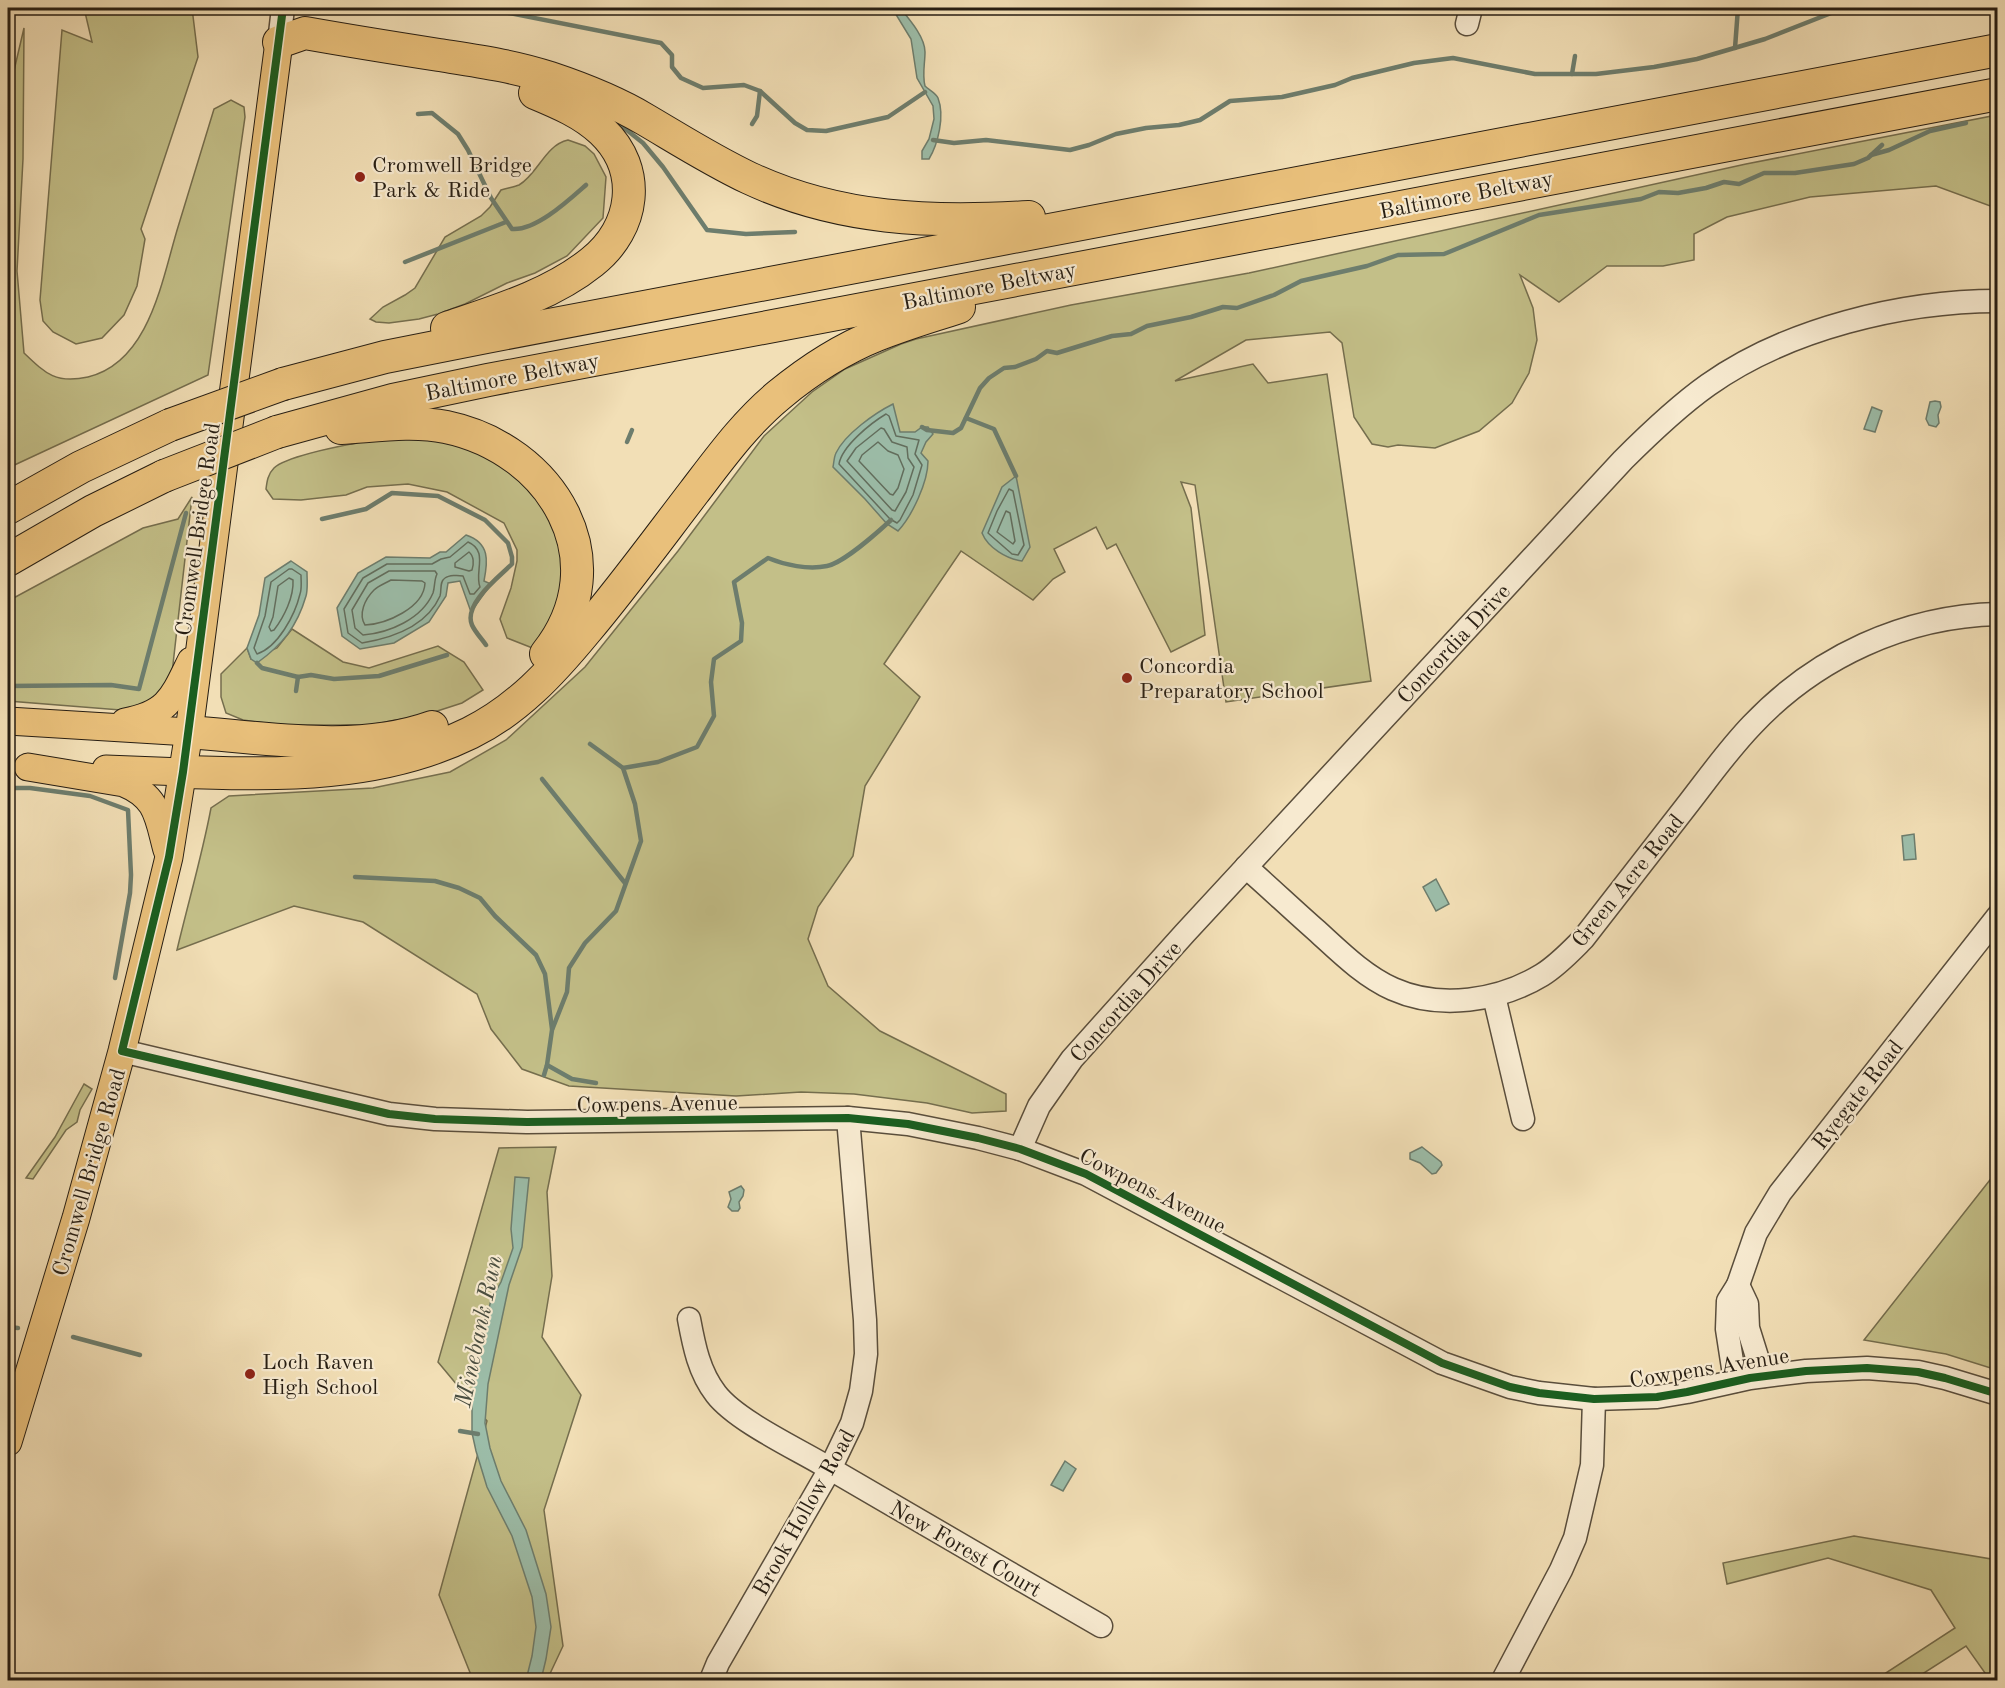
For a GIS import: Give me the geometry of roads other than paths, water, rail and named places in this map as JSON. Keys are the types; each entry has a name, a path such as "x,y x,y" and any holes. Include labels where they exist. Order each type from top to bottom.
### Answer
{"highway":[{"path":"279,42 305,33 503,65 548,78 610,102 644,119 713,160 782,193 852,211 893,218 936,221 1158,209"},
{"path":"1785,90 1998,36"},
{"path":"279,42 303,54 499,81 562,104 586,118 614,145 623,160 629,193 627,211 614,238 591,263 568,278 508,307 291,382"},
{"name":"Baltimore Beltway","path":"8,508 81,467 170,425 291,382 385,357 1998,50"},
{"name":"Baltimore Beltway","path":"8,560 93,511 164,476 278,432 393,400 488,380 1998,94"},
{"path":"183,772 266,774 346,769 404,757 436,747 471,732 507,711 546,678 602,612 725,450 778,395 809,372 876,335 1071,269"},
{"path":"189,732 335,743 375,740 427,729 481,706 525,676 555,642 570,611 577,577 576,553 562,510 549,489 533,472 494,445 447,427 420,423 278,432"},
{"path":"8,494 80,463 128,446"}],"main road":[{"name":"Cromwell Bridge Road","path":"8,1442 76,1218 122,1051 169,857 189,732 279,42"},
{"path":"109,726 145,718 168,703 176,693 200,643"},
{"path":"8,721 189,732"},
{"path":"18,766 183,772"},
{"path":"18,766 124,783 136,788 148,797 156,810 169,857"}],"street":[{"name":"Cromwell Bridge Road","path":"279,42 283,8"},
{"name":"Concordia Drive","path":"1020,1149 1039,1106 1072,1059 1246,867 1623,460 1682,404 1710,383 1745,363 1813,332 1849,321 1922,307 1998,301"},
{"name":"Green Acre Road","path":"1246,867 1350,961 1392,989 1413,996 1440,1000 1469,1000 1494,996 1525,985 1544,973 1563,959 1583,939 1726,755 1782,696 1816,671 1855,648 1899,630 1938,619 1998,614"},
{"name":"Ryegate Road","path":"1735,1381 1727,1329 1728,1301 1738,1285 1756,1233 1780,1193 1998,916"},
{"path":"1494,996 1523,1119"},
{"name":"Cowpens Avenue","path":"122,1051 389,1114 435,1119 527,1122 848,1118 908,1124 1020,1149 1086,1174 1442,1363 1510,1387 1539,1393 1594,1399 1657,1397 1763,1376 1834,1369 1892,1369 1945,1378 1998,1394"},
{"name":"Brook Hollow Road","path":"711,1680 718,1663 830,1469 852,1423 861,1391 866,1354 865,1320 848,1118"},
{"path":"1738,1285 1747,1304 1748,1328 1763,1376"},
{"name":"New Forest Court","path":"689,1318 696,1356 705,1377 717,1396 751,1423 1101,1626"},
{"path":"1503,1680 1561,1570 1575,1538 1592,1465 1594,1399"}],"water":[{"path":"892,8 900,8 919,34 925,52 925,86 937,96 940,105 940,130 929,159 922,159 922,151 929,139 934,119 933,106 917,78 911,39"},
{"path":"1930,402 1940,402 1941,407 1938,415 1939,423 1936,427 1929,425 1926,419"},
{"path":"893,404 900,432 915,432 922,427 928,427 933,434 921,453 928,461 922,488 909,517 898,531 887,524 833,467 836,453 846,439 869,418"},
{"path":"1872,407 1882,411 1875,432 1864,429"},
{"path":"1016,476 1030,547 1022,561 999,552 982,533 1002,487"},
{"path":"466,535 474,538 483,548 486,554 484,581 491,584 471,612 460,581 448,583 446,596 429,622 394,643 360,649 342,636 337,608 358,573 386,557 430,558 440,552 446,552"},
{"path":"291,561 307,572 306,596 288,634 257,663 251,659 247,648 259,615 265,578"},
{"path":"1914,834 1916,859 1904,860 1902,836"},
{"path":"1436,879 1449,904 1436,911 1423,887"},
{"path":"1422,1147 1441,1162 1442,1165 1436,1173 1432,1174 1420,1163 1410,1159 1410,1153"},
{"name":"Minebank Run","path":"515,1177 529,1178 522,1247 509,1285 488,1384 485,1423 490,1448 501,1481 526,1530 546,1594 551,1627 541,1680 526,1680 536,1627 532,1597 512,1536 487,1487 472,1433 472,1389 488,1312 513,1248 511,1229"},
{"path":"741,1186 744,1190 739,1202 740,1208 738,1211 732,1211 728,1207 731,1199 729,1192"},
{"path":"1065,1461 1076,1469 1063,1491 1051,1485"}],"waterway":[{"path":"484,8 661,43 672,55 672,67 681,78 703,88 744,85 760,91 795,123 807,130 826,131 888,117 925,92"},
{"path":"1735,48 1738,8"},
{"path":"933,140 954,143 986,140 1070,150 1116,134 1200,120 1230,101 1282,97 1414,63 1453,58 1535,74 1596,74 1654,67 1697,59 1765,39 1844,8"},
{"path":"1572,74 1575,56"},
{"path":"752,124 757,116 760,91"},
{"path":"418,114 432,113 458,134 491,198 512,229 531,225 541,220 586,185"},
{"path":"613,119 643,143 663,167 707,230 746,234 795,232"},
{"path":"1871,155 1889,150 1930,131 1966,123"},
{"path":"922,427 927,430 953,433 961,428 980,388 989,378 1004,368 1015,367 1036,359 1047,351 1057,353 1112,336 1131,334 1147,326 1191,317 1223,307 1237,308 1274,295 1301,281 1367,266 1398,255 1444,254 1539,215 1641,199 1659,192 1678,193 1724,182 1739,184 1764,173 1795,173 1854,164 1868,158 1882,145"},
{"path":"405,262 506,222"},
{"path":"966,418 994,429 1016,476"},
{"path":"627,442 632,430"},
{"path":"322,519 366,509 392,493 438,496 485,520 508,543 512,557 512,564 491,583 473,608 472,625 486,645"},
{"path":"8,686 111,685 139,689 186,513"},
{"name":"Minebank Run","path":"544,1075 552,1030 567,992 569,968 585,943 616,911 641,841 635,804 623,768 658,762 697,747 714,716 711,682 714,659 741,641 742,623 734,582 768,558 804,567 834,564 891,520"},
{"path":"257,663 262,668 298,677 311,675 334,679 379,676 447,655"},
{"path":"296,691 298,677"},
{"path":"590,744 623,768"},
{"path":"542,779 625,883"},
{"path":"8,788 30,788 90,796 128,810 130,893 115,978"},
{"path":"355,877 435,881 459,888 480,898 495,916 536,955 545,974 552,1029"},
{"path":"547,1065 572,1079 596,1083"},
{"path":"8,1327 18,1328"},
{"path":"73,1337 140,1355"},
{"path":"460,1431 478,1434"}],"place":[{"name":"Cromwell Bridge Park & Ride","path":"360,177"},
{"name":"Concordia Preparatory School","path":"1127,678"},
{"name":"Loch Raven High School","path":"250,1374"}]}
